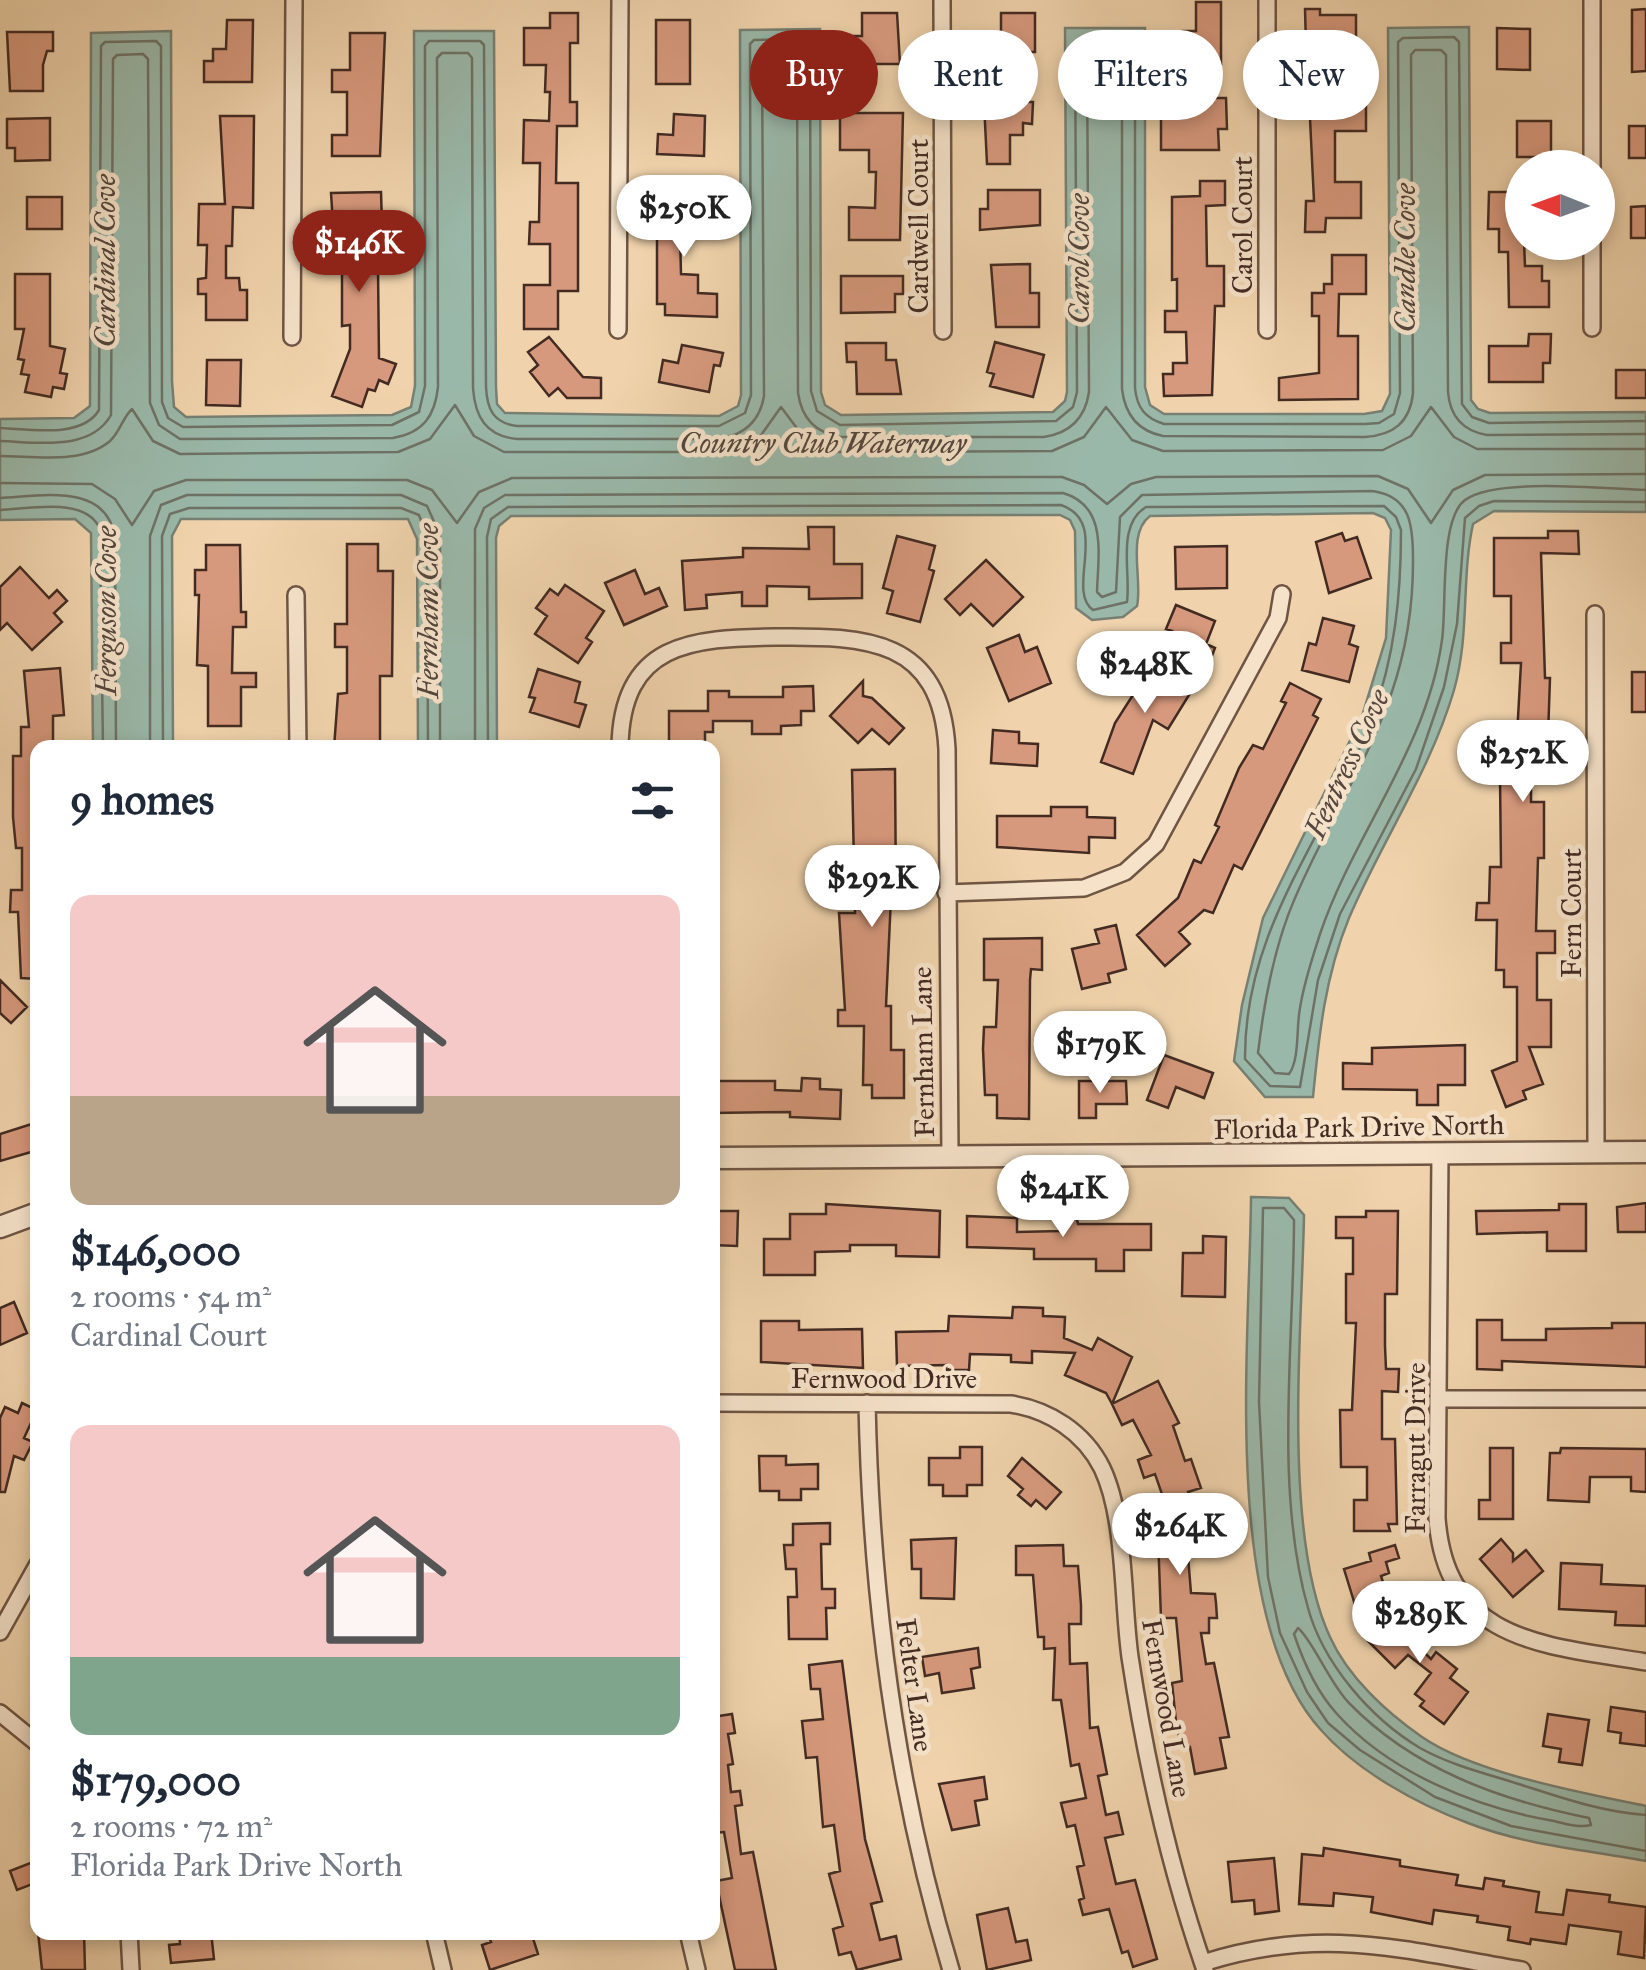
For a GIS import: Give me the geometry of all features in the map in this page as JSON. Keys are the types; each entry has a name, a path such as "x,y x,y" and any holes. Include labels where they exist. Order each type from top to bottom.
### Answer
{"street":[{"path":"292,337 294,0"},
{"path":"618,330 620,0"},
{"name":"Cardwell Court","path":"942,0 943,331"},
{"name":"Carol Court","path":"1268,0 1268,330"},
{"path":"1592,0 1592,150"},
{"path":"1592,260 1592,328"},
{"path":"946,892 1084,888 1105,882 1138,862 1156,844 1185,794 1278,618 1282,594"},
{"path":"296,595 298,740"},
{"name":"Fern Court","path":"1595,614 1596,1152"},
{"name":"Fernham Lane","path":"620,740 620,726 636,681 658,657 688,642 844,638 895,650 926,678 942,708 947,749 950,1157"},
{"name":"Florida Park Drive North","path":"720,1158 1646,1152"},
{"name":"Farragut Drive","path":"1440,1153 1438,1535 1451,1578 1464,1598 1492,1624 1519,1638 1646,1662"},
{"path":"0,1228 30,1216"},
{"path":"1439,1399 1646,1400"},
{"name":"Felter Lane","path":"867,1403 870,1523 890,1691 918,1846 951,1970"},
{"name":"Fernwood Drive","path":"720,1404 1011,1404 1053,1418"},
{"name":"Fernwood Lane","path":"1053,1418 1088,1447 1108,1483 1145,1742 1171,1855 1204,1967"},
{"path":"0,1632 30,1578"},
{"path":"0,1713 30,1737"},
{"path":"130,1940 131,1970"},
{"path":"436,1940 443,1970"},
{"path":"690,1940 698,1970"},
{"path":"1204,1967 1272,1944 1326,1940 1522,1970"}],"water":[{"path":"1469,27 1471,400 1478,409 1490,413 1646,412 1646,512 1494,511 1473,524 1462,649 1454,690 1419,778 1362,889 1341,940 1324,1006 1313,1097 1265,1097 1234,1061 1242,1005 1263,918 1362,716 1386,638 1391,530 1385,518 1373,513 1150,516 1143,524 1137,546 1137,606 1123,617 1092,620 1076,608 1075,531 1070,520 1060,515 511,516 499,526 496,538 497,740 418,740 417,539 408,519 181,519 172,536 173,740 93,740 91,533 75,519 0,520 0,419 74,418 90,406 91,33 171,31 172,381 174,407 186,417 392,415 411,407 415,386 414,31 494,31 496,387 497,404 505,413 719,416 738,406 740,30 820,29 750,30 750,120 820,120 821,392 825,405 841,415 1053,412 1065,401 1066,120 1145,120 1145,387 1150,405 1164,414 1364,414 1382,411 1390,394 1388,28"},
{"path":"1065,28 1145,30 1065,30"},
{"path":"1251,1197 1289,1198 1304,1215 1300,1489 1315,1594 1338,1652 1382,1705 1444,1750 1530,1780 1646,1806 1646,1861 1511,1837 1429,1806 1389,1785 1336,1745 1321,1730 1289,1681 1267,1620 1254,1551 1248,1476"}],"building":[{"path":"1196,2 1221,2 1221,30 1196,30"},
{"path":"1305,9 1320,9 1320,15 1356,15 1356,30 1306,30"},
{"path":"1646,9 1646,71 1632,72 1632,10"},
{"path":"550,13 578,13 578,43 570,43 570,102 577,102 577,126 557,126 556,183 578,183 578,291 558,291 558,329 524,329 524,285 550,285 550,244 529,244 530,222 539,222 540,163 523,163 524,120 549,121 550,92 545,92 546,65 524,65 524,28 550,28"},
{"path":"862,13 897,13 898,64 878,64 878,30 862,30"},
{"path":"1001,13 1035,13 1035,30 1001,30"},
{"path":"227,20 253,20 252,82 204,82 204,61 213,61 213,49 226,49"},
{"path":"656,20 690,20 690,84 656,84"},
{"path":"1497,28 1530,29 1530,70 1497,69"},
{"path":"7,32 53,32 53,51 47,51 43,65 43,91 10,91"},
{"path":"350,33 385,33 380,156 332,156 332,135 347,135 347,92 332,92 332,70 350,70"},
{"path":"1226,98 1227,129 1218,129 1219,150 1161,150 1161,120 1223,120"},
{"path":"878,113 898,113 898,120 903,120 900,240 849,240 849,207 875,208 876,172 869,172 869,150 840,150 840,120 878,120"},
{"path":"674,114 705,116 704,156 657,154 658,134 673,135"},
{"path":"220,116 254,116 253,208 233,207 232,246 226,246 226,278 239,278 240,290 247,290 247,320 206,320 206,294 198,294 198,279 206,278 207,245 198,245 199,204 225,204"},
{"path":"50,118 50,160 15,161 15,148 7,148 7,119"},
{"path":"985,120 1032,120 1032,124 1023,123 1023,135 1010,135 1010,164 987,164"},
{"path":"1310,120 1366,120 1366,131 1335,131 1335,182 1361,182 1361,218 1326,218 1325,232 1305,232 1306,201 1314,201"},
{"path":"1517,121 1551,121 1551,150 1517,150"},
{"path":"1629,126 1646,126 1646,158 1629,158"},
{"path":"1200,181 1225,181 1225,205 1206,206 1207,266 1224,266 1224,306 1215,306 1212,395 1164,396 1163,374 1173,374 1173,363 1187,363 1186,332 1165,332 1165,311 1177,311 1177,279 1172,280 1172,197 1200,196"},
{"path":"988,190 1040,190 1040,225 980,230 980,209 988,209"},
{"path":"381,192 382,224 369,224 370,270 378,270 379,358 396,364 388,384 379,380 375,391 368,389 362,407 332,396 350,349 350,325 342,326 342,256 335,256 331,193"},
{"path":"677,192 711,192 711,232 680,233 681,274 698,275 698,293 717,294 717,317 665,315 665,304 657,304 657,230 677,230"},
{"path":"1489,192 1505,192 1505,252 1499,252 1499,229 1488,229"},
{"path":"27,197 62,197 62,229 27,229"},
{"path":"1646,206 1646,238 1631,238 1631,207"},
{"path":"1332,255 1366,255 1366,294 1339,294 1338,336 1358,336 1358,399 1279,400 1279,378 1319,373 1319,316 1312,316 1312,293 1324,293 1324,284 1332,284"},
{"path":"1508,260 1542,266 1542,281 1549,281 1549,307 1509,307"},
{"path":"1030,264 1030,293 1039,293 1039,327 996,327 991,265"},
{"path":"15,274 50,274 50,346 65,349 60,373 67,374 64,389 53,387 51,397 25,392 29,375 21,374 24,360 18,359 24,329 15,329"},
{"path":"841,276 903,276 903,294 895,294 895,312 841,313"},
{"path":"1529,334 1551,334 1550,363 1543,363 1543,382 1489,382 1489,346 1528,346"},
{"path":"549,337 583,377 601,378 601,398 567,398 558,388 549,396 530,372 538,365 528,352"},
{"path":"995,342 1044,355 1033,397 990,386 994,374 987,372"},
{"path":"846,343 886,343 886,360 896,360 901,394 857,394 856,362 847,362"},
{"path":"682,345 723,353 720,366 714,365 709,392 659,382 663,360 678,363"},
{"path":"207,360 241,360 240,406 206,405"},
{"path":"1616,370 1646,370 1646,398 1616,398"},
{"path":"808,527 834,527 834,564 862,564 862,598 809,599 809,587 767,586 767,606 742,606 742,592 706,595 707,608 685,610 682,561 743,557 743,548 809,549"},
{"path":"1548,531 1578,531 1579,554 1541,553 1545,678 1550,678 1548,736 1557,736 1557,752 1531,752 1531,802 1544,802 1544,858 1538,858 1536,931 1555,931 1555,953 1537,953 1537,1000 1551,1000 1551,1047 1529,1047 1543,1084 1523,1091 1526,1099 1506,1107 1492,1071 1517,1061 1517,987 1504,987 1504,970 1496,970 1497,920 1476,920 1477,903 1489,903 1490,867 1501,867 1500,778 1493,778 1494,757 1501,757 1501,735 1517,736 1521,663 1501,663 1501,643 1511,643 1511,596 1494,596 1494,538 1548,538"},
{"path":"1342,533 1345,541 1357,537 1371,578 1329,593 1316,542"},
{"path":"897,536 935,546 929,569 934,571 920,622 887,613 893,591 883,588"},
{"path":"347,544 378,544 378,571 393,571 392,676 380,676 380,740 335,740 338,694 347,693 347,647 335,647 335,624 347,624"},
{"path":"206,545 240,545 241,612 246,612 246,627 233,627 232,673 256,673 256,687 241,687 241,726 208,726 208,666 197,665 199,595 195,595 195,570 206,570"},
{"path":"1227,546 1227,588 1176,589 1175,547"},
{"path":"986,560 1023,597 993,626 971,604 960,615 945,599"},
{"path":"20,567 49,598 57,590 67,601 54,613 62,622 32,650 7,623 0,630 0,587"},
{"path":"635,570 645,594 659,588 667,606 624,625 605,583"},
{"path":"565,585 604,611 586,638 592,642 578,663 535,634 547,616 536,608 550,589 558,595"},
{"path":"1176,605 1215,621 1206,644 1215,648 1208,666 1165,649 1172,631 1166,629"},
{"path":"1323,618 1354,626 1349,644 1358,647 1349,682 1302,670 1309,643 1316,645"},
{"path":"1019,635 1025,652 1037,647 1051,683 1009,701 987,648"},
{"path":"1154,662 1194,687 1168,729 1153,720 1133,774 1101,762 1115,723"},
{"path":"60,668 64,715 53,716 53,740 30,740 30,979 21,978 18,912 10,912 11,890 22,890 22,848 16,848 13,817 13,756 21,756 21,727 29,727 24,671"},
{"path":"538,669 580,682 575,702 586,705 579,727 530,712 535,698 529,697"},
{"path":"1632,672 1646,672 1646,712 1632,712"},
{"path":"863,681 863,696 872,698 904,728 889,744 872,729 858,743 830,716"},
{"path":"1290,683 1321,699 1313,715 1318,718 1242,869 1234,865 1213,913 1204,910 1179,932 1190,944 1165,966 1137,935 1178,898 1194,860 1201,863 1219,827 1215,825 1239,768 1253,745 1263,749 1286,703 1281,701"},
{"path":"813,686 814,711 801,711 801,725 781,726 781,734 752,734 752,721 713,721 713,732 705,732 705,740 669,740 669,711 708,711 708,691 729,691 729,697 783,697 783,687"},
{"path":"993,730 1019,732 1019,743 1038,744 1037,766 991,763"},
{"path":"895,769 896,897 891,897 886,1006 891,1006 891,1050 904,1050 904,1098 872,1098 872,1085 863,1085 864,1026 838,1026 838,1010 845,1010 839,913 855,913 852,770"},
{"path":"1051,807 1087,807 1087,817 1115,818 1115,838 1089,837 1089,853 997,847 997,816 1051,816"},
{"path":"1116,925 1126,969 1108,974 1110,982 1082,989 1072,949 1099,943 1095,930"},
{"path":"1042,938 1042,970 1031,969 1030,980 1029,1119 997,1118 997,1095 985,1095 983,1049 984,1027 996,1027 998,980 984,980 984,939"},
{"path":"0,980 27,1007 11,1023 0,1013"},
{"path":"1465,1045 1465,1085 1438,1085 1438,1105 1417,1105 1417,1090 1343,1089 1343,1063 1372,1064 1372,1048"},
{"path":"1164,1055 1213,1073 1204,1098 1176,1087 1168,1108 1147,1100"},
{"path":"802,1078 820,1079 820,1089 841,1090 840,1119 790,1117 790,1112 720,1113 720,1081 775,1081 775,1090 801,1091"},
{"path":"1079,1081 1126,1081 1127,1104 1096,1104 1096,1118 1079,1118"},
{"path":"30,1125 30,1152 0,1161 0,1134"},
{"path":"1646,1203 1646,1232 1618,1232 1617,1207"},
{"path":"826,1204 940,1211 939,1257 896,1256 896,1245 850,1245 850,1251 815,1252 815,1275 764,1275 764,1239 790,1239 790,1214 826,1214"},
{"path":"1559,1204 1586,1204 1586,1251 1547,1251 1547,1232 1477,1234 1476,1211 1559,1210"},
{"path":"720,1211 738,1211 737,1246 720,1245"},
{"path":"1366,1211 1398,1211 1397,1294 1385,1294 1385,1346 1386,1369 1399,1369 1398,1392 1382,1391 1382,1439 1395,1439 1397,1524 1388,1524 1390,1531 1354,1531 1354,1500 1367,1500 1367,1467 1341,1467 1340,1410 1352,1410 1356,1323 1346,1323 1346,1274 1353,1274 1353,1238 1336,1238 1336,1217 1366,1217"},
{"path":"967,1216 1017,1218 1017,1232 1060,1231 1059,1219 1077,1219 1078,1224 1151,1224 1151,1250 1124,1250 1124,1271 1096,1271 1096,1259 1034,1259 1034,1249 967,1247"},
{"path":"1203,1236 1226,1237 1225,1297 1182,1296 1183,1253 1203,1253"},
{"path":"14,1302 27,1333 0,1345 0,1308"},
{"path":"1013,1307 1043,1308 1043,1316 1065,1317 1064,1338 1092,1350 1098,1338 1132,1357 1112,1404 1106,1393 1065,1375 1075,1353 1032,1351 1032,1363 1011,1362 1011,1355 970,1354 969,1370 947,1370 947,1365 897,1366 896,1332 948,1331 949,1316 1012,1318"},
{"path":"1477,1320 1502,1320 1502,1340 1546,1340 1546,1329 1646,1323 1646,1367 1502,1361 1502,1370 1477,1369"},
{"path":"761,1321 799,1321 799,1330 862,1329 863,1368 761,1362"},
{"path":"1158,1381 1179,1423 1173,1426 1185,1461 1191,1459 1201,1488 1188,1492 1194,1556 1188,1556 1191,1593 1215,1594 1217,1618 1209,1618 1209,1633 1201,1633 1206,1664 1214,1663 1229,1737 1220,1738 1226,1768 1195,1774 1190,1747 1182,1749 1176,1722 1172,1683 1182,1681 1176,1618 1161,1618 1158,1536 1154,1536 1152,1519 1170,1517 1155,1474 1144,1478 1138,1460 1151,1455 1133,1420 1122,1425 1112,1404"},
{"path":"22,1403 30,1407 30,1425 24,1438 30,1441 30,1448 24,1460 14,1456 5,1492 0,1492 0,1418 5,1407 18,1413"},
{"path":"960,1447 982,1447 982,1485 967,1485 967,1496 943,1496 943,1485 929,1485 929,1458 960,1458"},
{"path":"1490,1448 1513,1448 1513,1519 1479,1519 1479,1500 1490,1500"},
{"path":"1561,1448 1646,1449 1646,1492 1631,1491 1631,1477 1590,1477 1589,1502 1548,1500 1550,1453 1560,1453"},
{"path":"759,1456 786,1456 786,1465 818,1464 818,1489 801,1489 801,1500 779,1500 779,1491 760,1491"},
{"path":"1022,1458 1061,1492 1046,1509 1036,1500 1031,1506 1018,1495 1023,1489 1008,1476"},
{"path":"830,1523 830,1544 821,1544 822,1589 835,1589 835,1608 826,1608 827,1639 789,1639 788,1597 797,1597 796,1569 786,1569 784,1545 793,1545 793,1524"},
{"path":"956,1538 954,1599 921,1598 921,1569 912,1569 911,1540"},
{"path":"1501,1539 1513,1553 1513,1561 1526,1550 1543,1571 1513,1597 1480,1559"},
{"path":"1063,1545 1064,1566 1078,1566 1081,1605 1081,1624 1069,1624 1070,1664 1087,1663 1090,1728 1098,1727 1107,1774 1098,1776 1106,1815 1118,1812 1123,1834 1105,1838 1116,1884 1135,1880 1157,1959 1133,1967 1128,1951 1122,1953 1109,1909 1083,1915 1079,1900 1084,1898 1077,1867 1084,1865 1075,1825 1067,1827 1061,1803 1086,1798 1079,1764 1071,1766 1061,1700 1053,1700 1055,1648 1044,1649 1044,1637 1038,1637 1033,1575 1016,1575 1016,1546"},
{"path":"1395,1545 1399,1558 1386,1562 1389,1573 1381,1576 1388,1598 1356,1608 1344,1569 1371,1561 1369,1553"},
{"path":"1561,1563 1602,1565 1601,1584 1646,1586 1646,1626 1615,1625 1616,1612 1559,1609"},
{"path":"1402,1607 1420,1625 1408,1637 1431,1659 1436,1652 1457,1669 1450,1678 1468,1692 1444,1724 1420,1706 1424,1701 1415,1694 1431,1673 1408,1655 1395,1668 1368,1641"},
{"path":"978,1648 980,1667 971,1669 974,1688 942,1693 939,1673 925,1676 922,1657"},
{"path":"842,1661 865,1839 882,1901 871,1904 880,1940 896,1936 901,1959 857,1970 851,1952 839,1955 833,1929 843,1926 829,1874 840,1871 834,1825 823,1827 817,1757 806,1758 802,1721 823,1719 820,1689 811,1689 809,1665"},
{"path":"1611,1707 1646,1712 1646,1746 1620,1743 1621,1733 1608,1731"},
{"path":"732,1714 735,1733 728,1734 733,1764 728,1765 731,1792 740,1791 742,1805 735,1806 741,1854 753,1852 776,1970 735,1970 720,1900 720,1880 732,1878 724,1832 720,1832 720,1716"},
{"path":"1548,1714 1589,1720 1582,1765 1559,1762 1561,1749 1543,1746"},
{"path":"984,1777 987,1799 975,1801 979,1825 952,1830 939,1784"},
{"path":"1324,1848 1400,1860 1400,1866 1458,1875 1456,1885 1483,1889 1485,1878 1504,1881 1503,1886 1539,1892 1536,1912 1563,1915 1567,1890 1610,1895 1609,1902 1646,1907 1644,1958 1618,1954 1621,1932 1569,1925 1566,1944 1531,1939 1530,1944 1508,1940 1510,1927 1477,1922 1478,1916 1434,1910 1432,1924 1371,1912 1373,1897 1334,1893 1333,1906 1299,1904 1302,1854 1323,1856"},
{"path":"1274,1858 1279,1911 1255,1914 1254,1900 1232,1902 1228,1862"},
{"path":"30,1863 30,1885 17,1890 10,1871"},
{"path":"1008,1908 1016,1942 1027,1940 1031,1960 987,1970 977,1915"},
{"path":"39,1940 84,1940 85,1970 42,1970"},
{"path":"180,1940 212,1940 214,1959 171,1963 169,1945 180,1944"},
{"path":"534,1940 538,1954 490,1970 482,1945"}],"water label":[{"name":"Candle Cove","path":"1405,258"},
{"name":"Carol Cove","path":"1079,259"},
{"name":"Cardinal Cove","path":"105,261"},
{"name":"Country Club Waterway","path":"823,443"},
{"name":"Ferguson Cove","path":"106,611"},
{"name":"Fernham Cove","path":"428,611"},
{"name":"Fentress Cove","path":"1347,764"}]}
